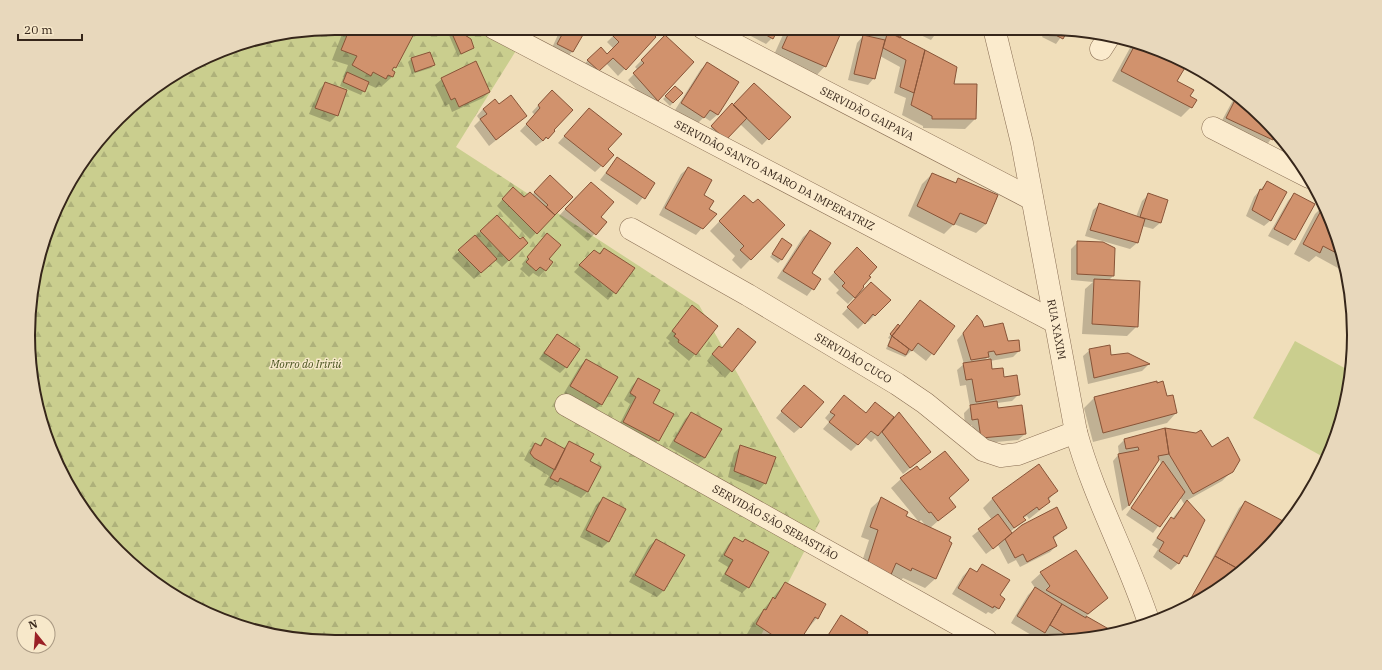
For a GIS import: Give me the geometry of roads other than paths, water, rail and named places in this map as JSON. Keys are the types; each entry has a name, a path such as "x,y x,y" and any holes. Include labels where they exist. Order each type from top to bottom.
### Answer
{"street":[{"name":"SERVIDÃO SANTO AMARO DA IMPERATRIZ","path":"507,35 1055,322"},
{"name":"SERVIDÃO GAIPAVA","path":"716,35 1032,199"},
{"name":"RUA XAXIM","path":"996,35 1022,143 1076,432 1094,488 1129,569 1147,618"},
{"path":"1213,128 1297,170"},
{"name":"SERVIDÃO CUCO","path":"632,229 748,295 897,384 924,403 983,450 1001,456 1018,454 1076,432"},
{"name":"SERVIDÃO SÃO SEBASTIÃO","path":"566,405 977,635"}],"park label":[{"name":"Morro do Iririú","path":"306,364"}]}
